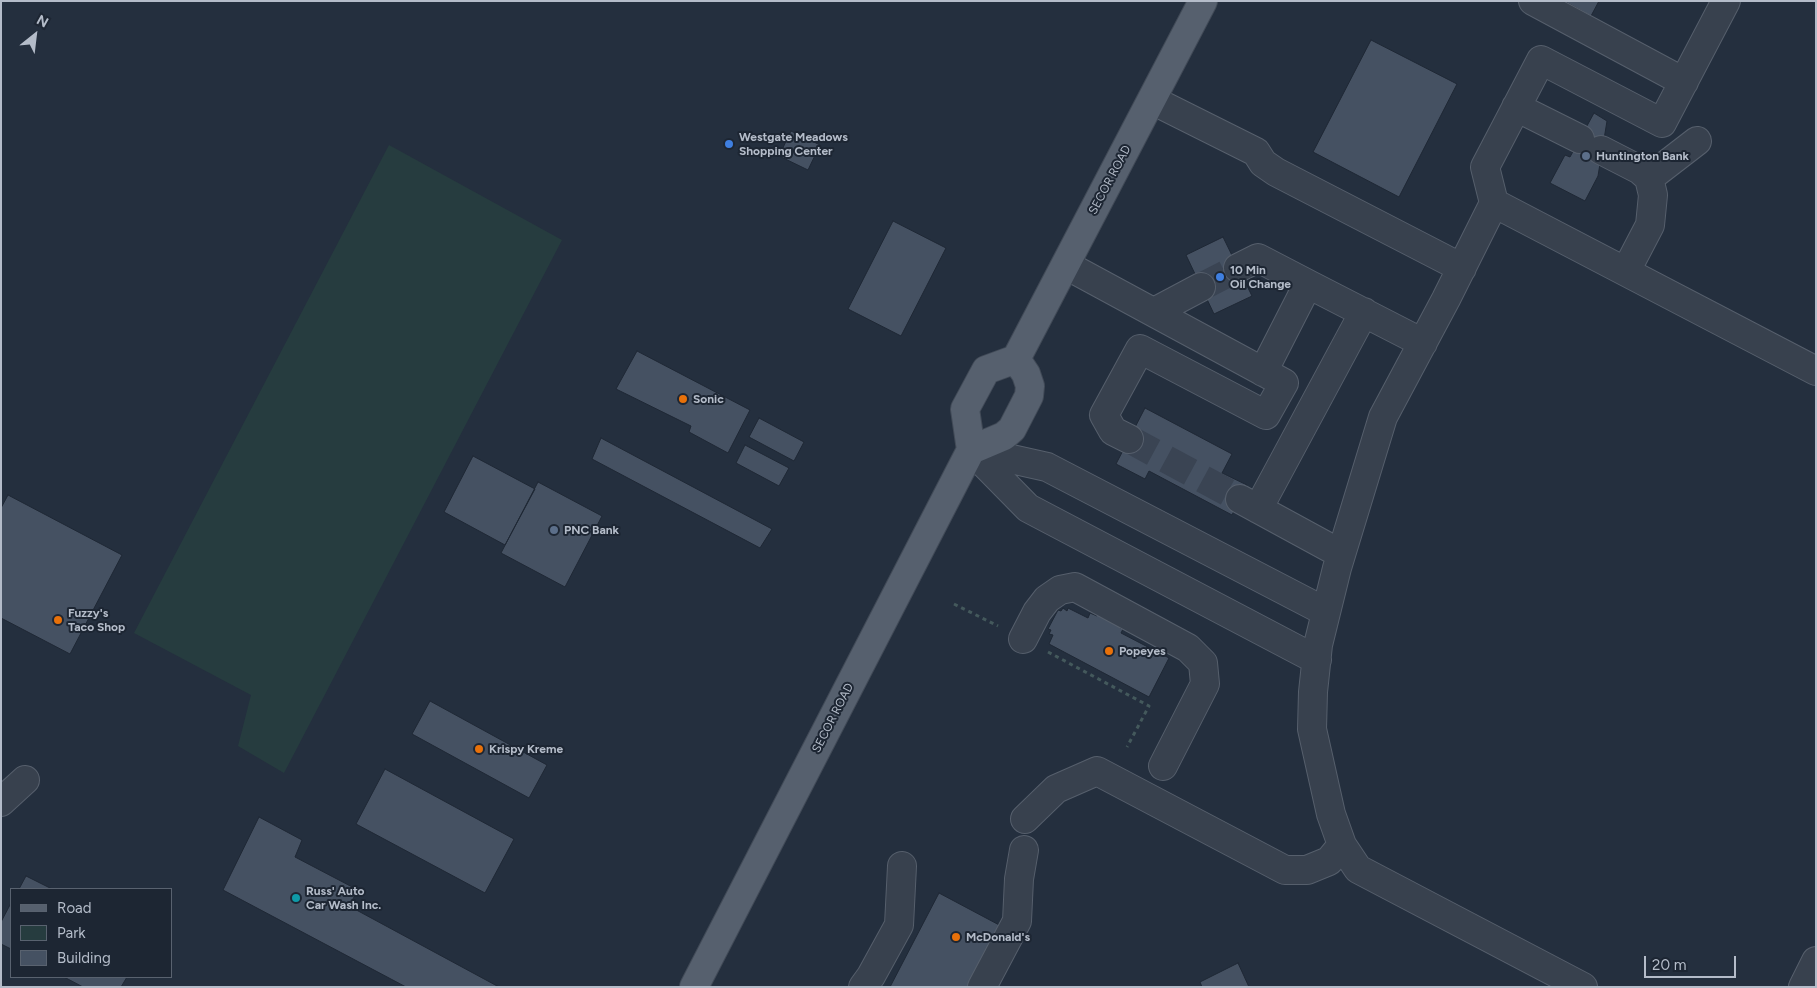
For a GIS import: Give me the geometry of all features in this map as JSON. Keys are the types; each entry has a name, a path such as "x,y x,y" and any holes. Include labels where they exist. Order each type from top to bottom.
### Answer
{"main road":[{"name":"SECOR ROAD","path":"1016,359 1203,1"},
{"path":"1016,359 1026,374 1030,386 1029,396 1012,429 1004,436 971,450 966,410 986,370 1016,359"},
{"name":"SECOR ROAD","path":"694,987 971,450"}],"lane":[{"path":"1533,1 1684,82"},
{"path":"1583,987 1358,869 1342,845 1331,814 1312,729 1313,692 1318,645 1341,554 1383,417 1462,268 1494,203 1485,167 1541,60 1662,123 1726,1"},
{"path":"1152,100 1256,152 1263,163 1276,172 1462,268"},
{"path":"1516,106 1640,170 1649,178 1652,195 1650,225 1626,271"},
{"path":"1649,178 1697,141"},
{"path":"1494,203 1816,371"},
{"path":"1238,268 1258,258 1423,343"},
{"path":"1066,265 1284,383 1266,415 1140,349 1104,415 1113,431 1129,439"},
{"path":"1264,372 1308,284"},
{"path":"1154,312 1201,287"},
{"path":"1341,554 1249,504 1364,312"},
{"path":"971,450 1046,467 1326,612"},
{"path":"971,450 1028,508 1316,660"},
{"path":"1023,639 1037,612 1048,599 1060,590 1075,588 1188,648 1203,663 1205,684 1163,766"},
{"path":"1025,818 1056,790 1096,771 1285,870 1307,870 1329,861 1342,845"},
{"path":"1,802 26,780"},
{"path":"982,987 1017,921 1024,850"},
{"path":"867,983 898,925 902,866"},
{"path":"1803,987 1816,961"}],"path":[{"path":"954,604 1149,706 1127,747"}],"green space":[{"path":"389,145 562,240 284,773 238,746 251,695 134,633"}],"building":[{"path":"1564,1 1599,1 1591,16"},
{"path":"1371,40 1457,84 1399,197 1313,152"},
{"name":"Huntington Bank","path":"1594,113 1607,121 1598,176 1585,201 1550,183 1565,155 1570,157"},
{"path":"791,131 820,145 808,170 779,156"},
{"path":"893,221 946,248 901,336 848,309"},
{"name":"10 Min Oil Change","path":"1223,237 1252,296 1214,314 1186,255"},
{"name":"Sonic","path":"637,351 750,410 728,453 689,432 691,426 616,389"},
{"path":"1145,408 1232,454 1222,473 1247,485 1232,515 1149,471 1145,479 1116,464"},
{"path":"759,418 804,442 794,461 749,437"},
{"path":"601,438 772,529 760,548 592,459"},
{"path":"745,445 789,468 779,486 736,463"},
{"path":"473,456 535,489 505,545 444,512"},
{"name":"PNC Bank","path":"538,482 602,516 565,587 501,553"},
{"path":"8,495 122,555 70,654 1,618 1,508"},
{"name":"Popeyes","path":"1063,608 1067,611 1068,608 1088,618 1090,613 1097,616 1100,612 1123,624 1120,628 1123,629 1121,633 1169,658 1149,697 1049,644 1053,635 1049,634 1051,630 1048,629 1058,610 1061,611"},
{"name":"Krispy Kreme","path":"430,701 547,765 529,798 412,734"},
{"path":"385,769 514,839 485,893 356,824"},
{"name":"Russ' Auto Car Wash Inc.","path":"259,817 302,840 295,857 358,890 349,906 499,987 406,987 223,890"},
{"path":"26,876 50,888 20,888"},
{"name":"McDonald's","path":"939,893 1003,927 972,987 890,987"},
{"path":"10,905 10,948 1,944 1,922"},
{"path":"1238,963 1249,987 1202,987 1200,982"},
{"path":"66,978 126,978 121,987 83,987"}],"tunnel":[{"path":"1201,287 1238,268"},
{"path":"1129,439 1240,499"}],"place":[{"name":"Westgate Meadows Shopping Center","path":"729,144"},
{"name":"Huntington Bank","path":"1586,156"},
{"name":"10 Min Oil Change","path":"1220,277"},
{"name":"Sonic","path":"683,399"},
{"name":"PNC Bank","path":"554,530"},
{"name":"Fuzzy's Taco Shop","path":"58,620"},
{"name":"Popeyes","path":"1109,651"},
{"name":"Krispy Kreme","path":"479,749"},
{"name":"Russ' Auto Car Wash Inc.","path":"296,898"},
{"name":"McDonald's","path":"956,937"}]}
